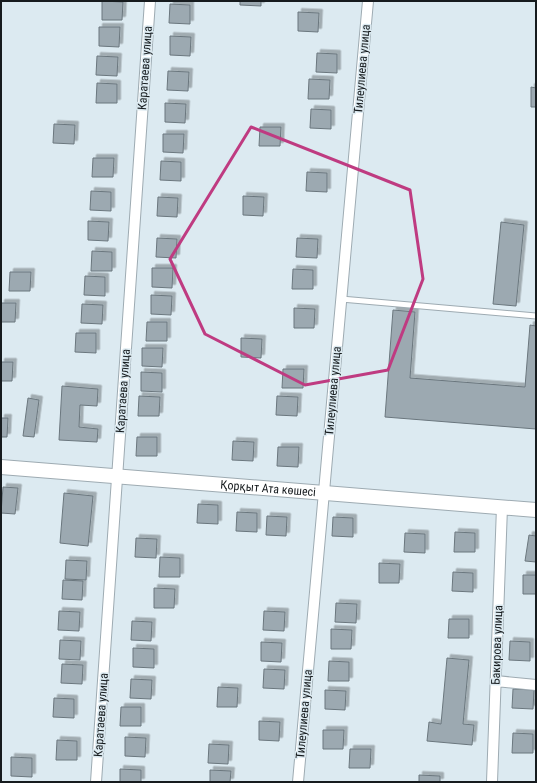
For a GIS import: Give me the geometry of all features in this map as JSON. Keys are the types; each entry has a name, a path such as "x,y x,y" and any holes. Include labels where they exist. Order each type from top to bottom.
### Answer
{"main road":[{"name":"Қорқыт Ата көшесі","path":"1,467 536,510"}],"street":[{"name":"Каратаева улица","path":"96,782 150,1"},
{"name":"Тилеулиева улица","path":"298,782 368,1"},
{"name":"Бакирова улица","path":"492,782 502,507"},
{"path":"496,681 536,685"}],"lane":[{"path":"341,299 536,316"}],"highlighted area":[{"path":"251,127 410,190 423,279 388,370 305,385 205,334 170,259"}],"building":[{"path":"102,1 123,2 122,20 102,20"},
{"path":"240,1 261,1 261,6 240,5"},
{"path":"170,4 190,5 190,24 169,23"},
{"path":"298,12 319,13 318,32 298,31"},
{"path":"99,27 120,27 119,47 99,46"},
{"path":"170,36 191,37 190,56 170,55"},
{"path":"317,53 337,54 337,73 316,72"},
{"path":"97,56 118,57 117,76 96,75"},
{"path":"168,71 189,72 188,91 167,90"},
{"path":"309,79 330,80 329,99 308,99"},
{"path":"97,83 117,84 117,103 96,103"},
{"path":"531,87 536,88 536,107 531,107"},
{"path":"165,103 186,104 185,123 165,122"},
{"path":"311,109 331,110 331,129 310,128"},
{"path":"54,124 75,125 74,144 53,143"},
{"path":"260,127 281,127 280,146 259,146"},
{"path":"163,134 184,134 183,153 163,152"},
{"path":"93,158 114,158 113,177 92,177"},
{"path":"161,161 181,162 181,181 160,180"},
{"path":"307,172 327,173 327,192 306,191"},
{"path":"91,191 111,192 111,211 90,210"},
{"path":"243,196 264,197 263,216 243,215"},
{"path":"158,197 178,198 177,217 157,216"},
{"path":"88,221 109,222 108,241 88,240"},
{"path":"501,222 524,225 516,306 493,304"},
{"path":"157,238 177,239 176,258 156,257"},
{"path":"297,238 318,239 317,258 296,257"},
{"path":"92,251 112,252 112,271 91,271"},
{"path":"152,268 173,268 172,288 152,287"},
{"path":"293,269 313,270 313,289 292,289"},
{"path":"10,272 31,272 30,291 9,291"},
{"path":"85,276 105,277 105,296 84,295"},
{"path":"151,295 172,296 171,315 151,314"},
{"path":"1,303 16,303 15,322 1,322"},
{"path":"82,304 103,305 102,324 81,323"},
{"path":"294,308 315,309 314,328 294,328"},
{"path":"393,310 415,312 410,378 525,387 530,325 536,326 536,429 385,417"},
{"path":"147,322 167,322 167,341 146,341"},
{"path":"76,333 96,333 96,353 75,352"},
{"path":"241,338 262,339 261,358 241,357"},
{"path":"142,348 163,348 162,367 142,366"},
{"path":"1,362 13,362 12,381 1,381"},
{"path":"283,369 304,369 303,388 282,388"},
{"path":"141,372 162,373 162,392 141,391"},
{"path":"62,386 98,389 97,406 80,405 79,427 98,429 97,442 59,440"},
{"path":"139,396 160,397 159,416 138,416"},
{"path":"277,396 298,397 297,416 276,415"},
{"path":"28,398 39,400 34,437 23,436"},
{"path":"1,418 8,418 7,437 1,437"},
{"path":"137,437 157,437 157,456 136,456"},
{"path":"233,441 254,442 253,461 232,460"},
{"path":"278,447 299,447 298,467 277,466"},
{"path":"3,487 18,488 15,514 1,513"},
{"path":"64,493 93,496 88,546 60,543"},
{"path":"198,504 218,505 218,524 197,523"},
{"path":"237,512 257,513 257,532 236,531"},
{"path":"267,516 287,517 286,536 266,535"},
{"path":"333,517 353,518 353,537 332,536"},
{"path":"455,532 475,533 475,552 454,552"},
{"path":"405,533 425,534 425,553 404,552"},
{"path":"529,535 536,536 536,562 525,561"},
{"path":"136,538 157,539 156,558 135,557"},
{"path":"160,557 180,558 180,577 159,577"},
{"path":"66,560 87,561 86,580 65,579"},
{"path":"379,563 400,564 399,583 379,583"},
{"path":"453,572 473,573 473,592 452,591"},
{"path":"523,575 536,575 536,594 523,594"},
{"path":"63,580 83,581 82,600 62,599"},
{"path":"154,588 175,589 174,608 154,608"},
{"path":"336,603 357,604 356,623 335,622"},
{"path":"59,611 80,612 79,631 58,630"},
{"path":"264,611 285,612 284,631 263,630"},
{"path":"449,619 469,619 469,638 448,638"},
{"path":"132,621 152,622 151,641 131,640"},
{"path":"331,629 352,630 351,649 331,649"},
{"path":"60,640 81,641 80,660 59,659"},
{"path":"510,641 530,642 530,661 509,660"},
{"path":"261,642 282,643 281,662 261,661"},
{"path":"133,648 154,649 154,668 133,667"},
{"path":"447,658 469,660 463,724 474,725 472,745 427,741 429,722 441,724"},
{"path":"329,661 349,662 349,681 328,681"},
{"path":"62,664 83,665 82,684 61,683"},
{"path":"264,669 285,670 284,689 263,688"},
{"path":"131,679 152,680 151,699 130,698"},
{"path":"218,687 238,688 237,707 217,707"},
{"path":"513,689 534,690 533,709 512,708"},
{"path":"325,690 346,691 345,710 325,709"},
{"path":"54,698 74,699 74,718 53,717"},
{"path":"121,707 141,707 141,726 120,726"},
{"path":"259,721 280,722 279,741 259,740"},
{"path":"323,730 344,730 343,749 323,749"},
{"path":"513,733 533,734 533,753 512,753"},
{"path":"125,737 146,738 145,757 125,756"},
{"path":"57,740 77,741 77,760 56,760"},
{"path":"209,744 229,745 228,764 208,763"},
{"path":"350,749 371,749 370,768 349,768"},
{"path":"11,757 32,758 32,777 11,776"},
{"path":"120,769 141,770 141,782 120,782"},
{"path":"210,770 231,771 230,782 210,782"},
{"path":"419,775 440,776 440,782 419,782"}]}
